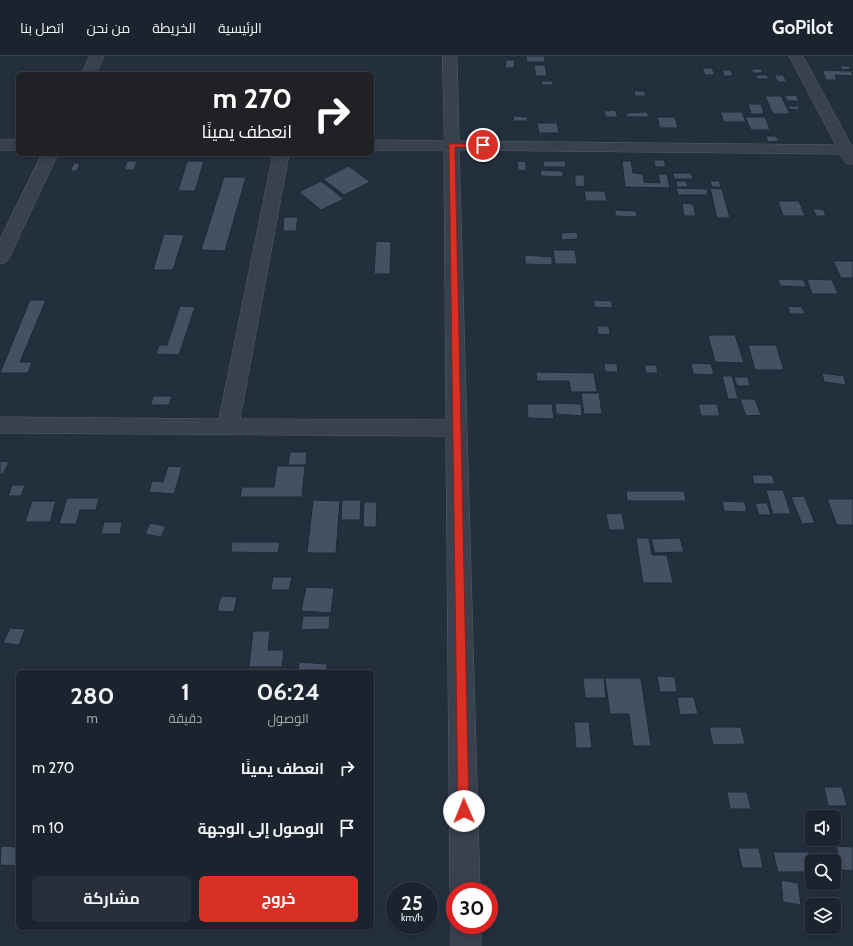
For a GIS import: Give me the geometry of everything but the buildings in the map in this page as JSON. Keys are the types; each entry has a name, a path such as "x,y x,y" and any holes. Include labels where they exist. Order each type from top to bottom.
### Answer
{"street":[{"path":"89,72 97,56"},
{"path":"450,56 465,882"},
{"path":"796,56 850,150 853,165"},
{"path":"0,145 16,145"},
{"path":"374,145 850,150"},
{"path":"0,258 49,156"},
{"path":"228,426 282,156"},
{"path":"0,425 457,428"},
{"path":"466,934 466,946"}],"route":[{"path":"464,811 452,145 483,145"}]}
